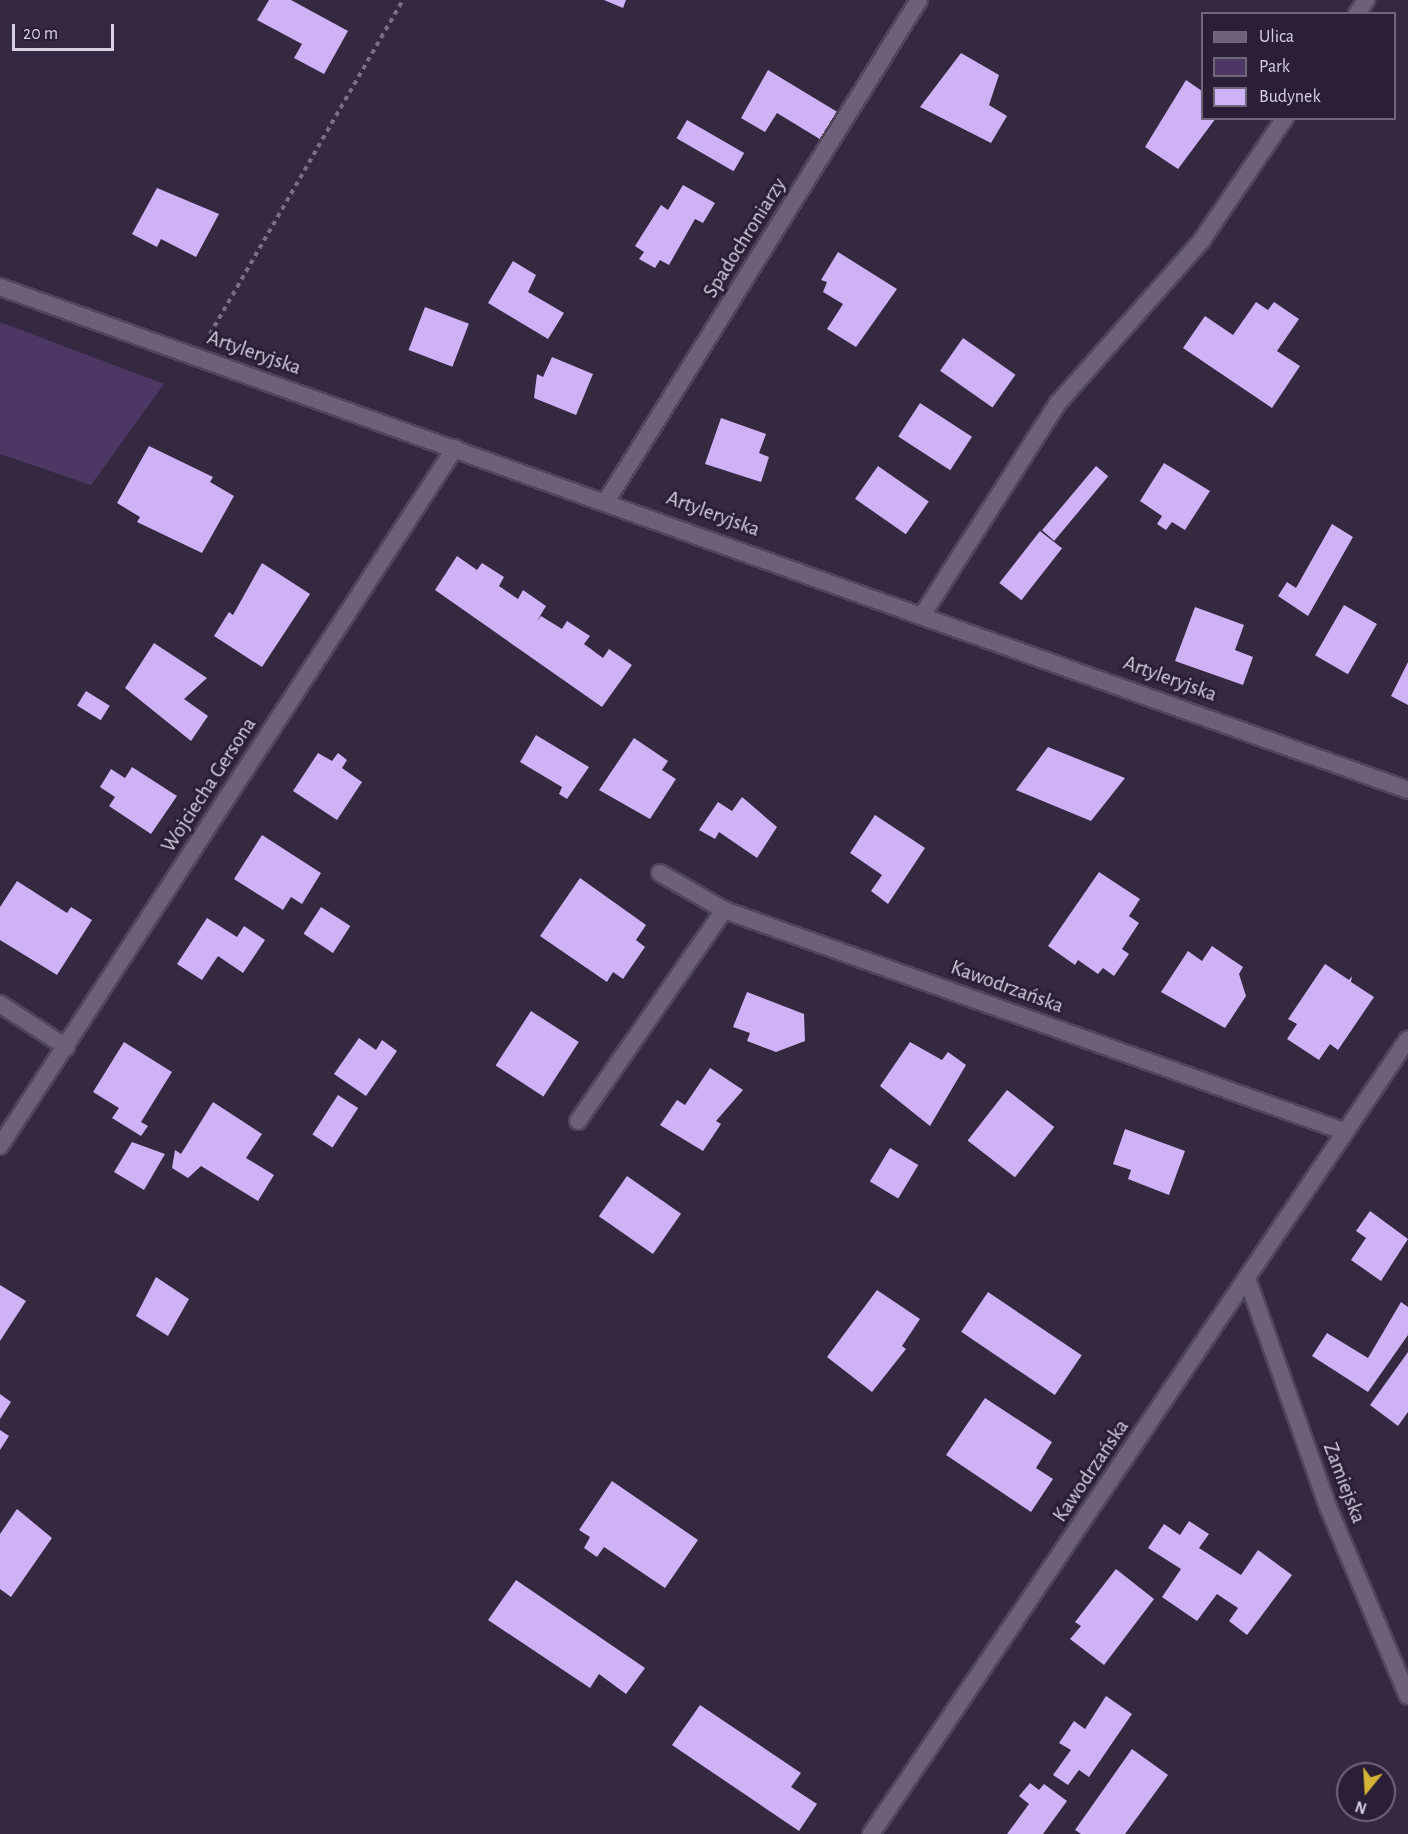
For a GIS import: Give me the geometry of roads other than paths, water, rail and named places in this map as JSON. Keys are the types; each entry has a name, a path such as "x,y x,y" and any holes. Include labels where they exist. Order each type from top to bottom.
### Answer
{"street":[{"name":"Spadochroniarzy","path":"607,500 919,0"},
{"path":"923,614 1058,403 1202,240 1284,120"},
{"name":"Artyleryjska","path":"0,287 607,500 1408,790"},
{"name":"Wojciecha Gersona","path":"0,1146 455,448"},
{"name":"Kawodrzańska","path":"660,873 724,910 1343,1131"},
{"path":"578,1121 724,910"},
{"path":"0,1004 66,1047"},
{"name":"Kawodrzańska","path":"871,1834 1248,1281 1343,1131 1408,1039"},
{"name":"Zamiejska","path":"1248,1281 1328,1508 1408,1696"}]}
